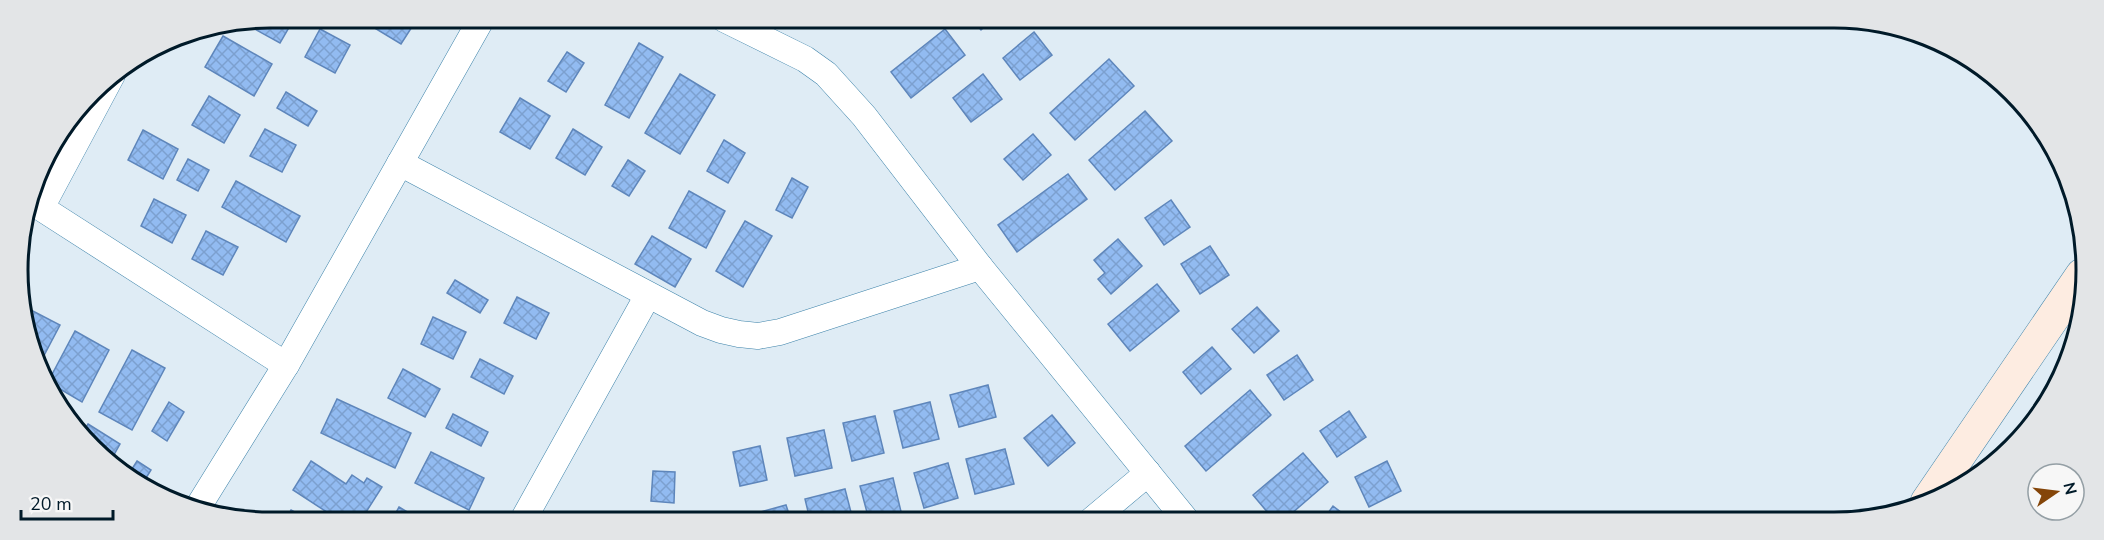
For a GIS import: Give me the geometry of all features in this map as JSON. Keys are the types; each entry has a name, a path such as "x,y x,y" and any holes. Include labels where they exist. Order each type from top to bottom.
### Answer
{"street":[{"path":"201,502 286,364 476,28"},
{"path":"742,28 805,59 826,74 864,116 980,267 1180,512"},
{"path":"38,201 96,102"},
{"path":"400,163 648,295 721,330 758,336 801,325 980,267"},
{"path":"38,204 286,364"},
{"path":"1936,489 2075,289"},
{"path":"527,512 648,295"},
{"path":"1102,512 1148,473"}],"building":[{"path":"289,28 280,43 254,29"},
{"path":"375,28 411,28 401,44"},
{"path":"320,29 350,45 335,73 305,57"},
{"path":"945,29 965,55 911,98 891,72"},
{"path":"1034,32 1052,55 1020,80 1003,58"},
{"path":"223,36 272,64 254,96 205,67"},
{"path":"639,43 663,57 629,118 605,105"},
{"path":"567,52 584,63 566,92 548,81"},
{"path":"1109,59 1134,86 1075,140 1050,113"},
{"path":"680,74 715,95 680,154 645,133"},
{"path":"983,74 1002,99 971,122 953,98"},
{"path":"286,92 317,111 308,126 277,108"},
{"path":"209,96 240,115 224,143 192,125"},
{"path":"520,98 550,116 530,149 500,132"},
{"path":"1145,111 1172,141 1115,190 1089,160"},
{"path":"265,129 296,145 282,172 250,156"},
{"path":"573,129 602,147 585,175 556,158"},
{"path":"143,130 178,149 163,179 128,160"},
{"path":"1033,134 1051,155 1023,180 1004,159"},
{"path":"724,140 745,153 728,183 707,171"},
{"path":"188,159 209,170 198,191 177,180"},
{"path":"628,160 645,171 629,196 612,186"},
{"path":"1068,174 1087,199 1017,252 998,225"},
{"path":"792,178 808,187 792,218 776,210"},
{"path":"236,181 300,216 286,242 222,207"},
{"path":"689,191 725,211 706,248 669,228"},
{"path":"154,199 186,215 172,243 141,226"},
{"path":"1171,200 1190,227 1164,245 1145,218"},
{"path":"745,221 772,236 743,287 716,271"},
{"path":"206,231 238,247 223,275 192,259"},
{"path":"652,236 691,259 675,287 635,264"},
{"path":"1118,239 1142,266 1111,294 1098,279 1105,273 1094,260"},
{"path":"1210,246 1229,275 1200,294 1181,264"},
{"path":"455,280 488,300 480,313 447,293"},
{"path":"1157,284 1179,311 1130,351 1108,324"},
{"path":"517,297 549,313 536,339 504,323"},
{"path":"1257,307 1279,331 1254,353 1232,329"},
{"path":"32,311 60,325 44,355"},
{"path":"433,317 466,332 453,359 421,344"},
{"path":"75,331 109,350 82,402 60,389 52,374"},
{"path":"1212,347 1231,369 1201,394 1183,372"},
{"path":"132,350 165,368 132,430 99,412"},
{"path":"1297,355 1313,380 1284,400 1267,375"},
{"path":"480,359 513,376 504,394 471,377"},
{"path":"403,369 440,389 425,417 388,398"},
{"path":"988,385 996,417 959,427 950,395"},
{"path":"1250,390 1271,415 1206,471 1185,446"},
{"path":"337,399 411,433 395,468 321,433"},
{"path":"169,402 184,412 167,441 152,431"},
{"path":"930,402 939,439 903,448 894,411"},
{"path":"1349,411 1366,437 1337,457 1320,431"},
{"path":"453,414 488,432 481,446 446,428"},
{"path":"1052,415 1075,443 1048,466 1024,438"},
{"path":"875,416 884,453 852,461 843,423"},
{"path":"88,424 120,444 114,455 99,441 86,427"},
{"path":"824,430 832,468 795,476 787,438"},
{"path":"760,446 767,480 740,486 733,452"},
{"path":"1005,449 1014,484 975,494 966,459"},
{"path":"431,452 484,478 469,510 415,483"},
{"path":"1303,453 1328,482 1293,512 1267,512 1253,495"},
{"path":"137,461 151,470 146,477 132,468"},
{"path":"311,461 346,484 352,475 364,483 367,478 382,487 366,512 327,512 293,490"},
{"path":"1387,461 1401,491 1369,507 1355,477"},
{"path":"948,463 958,498 924,508 914,473"},
{"path":"653,471 675,472 674,503 651,501"},
{"path":"893,478 901,512 867,512 860,486"},
{"path":"845,489 851,512 808,512 805,499"},
{"path":"786,505 788,512 760,512"},
{"path":"1333,506 1341,512 1329,512"},
{"path":"399,507 407,512 396,512"}]}
